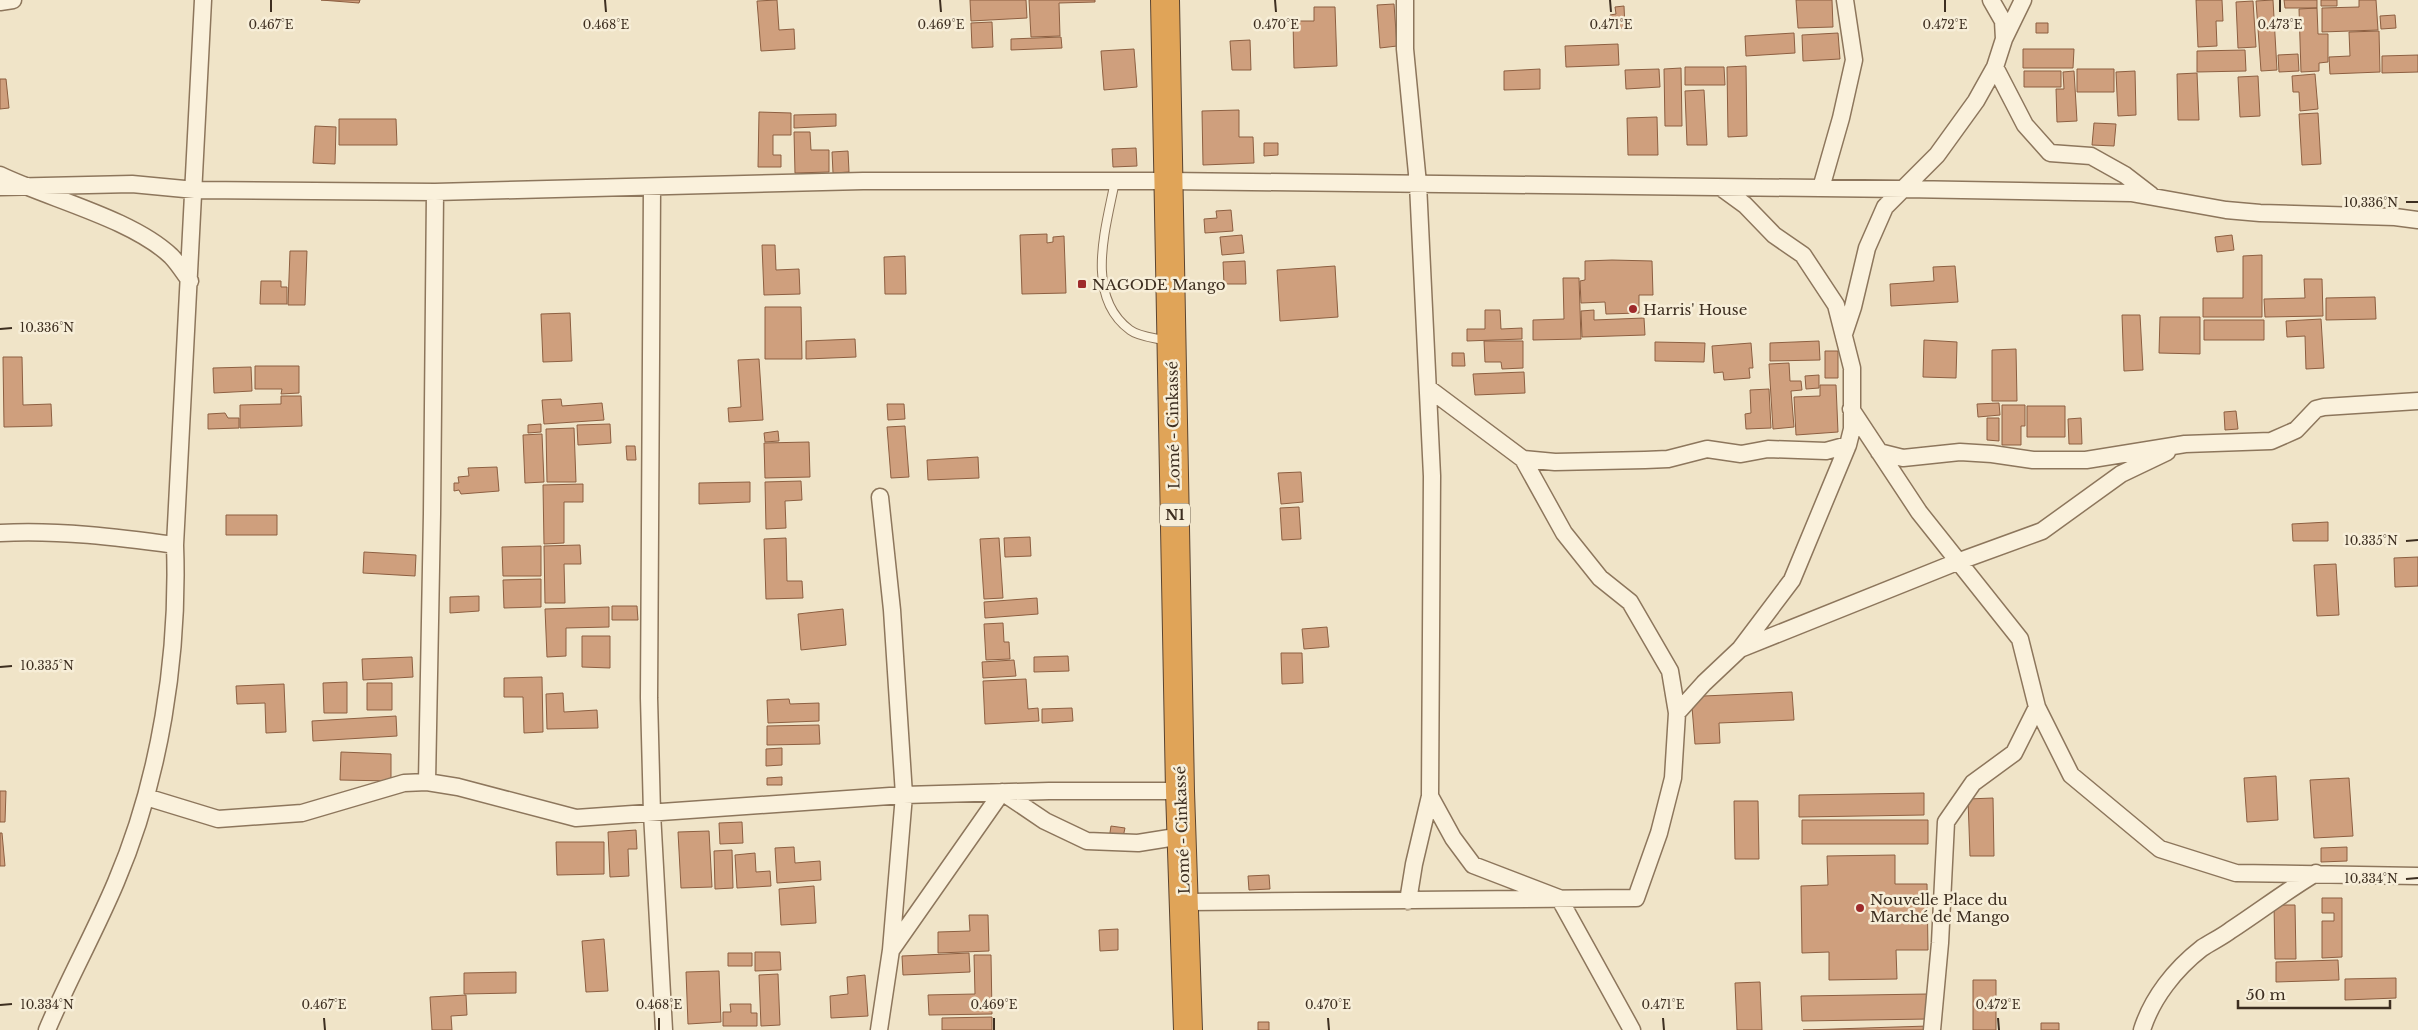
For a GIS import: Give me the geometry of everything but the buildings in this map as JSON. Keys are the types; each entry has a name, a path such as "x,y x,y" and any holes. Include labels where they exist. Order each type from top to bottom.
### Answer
{"highway":[{"name":"Lomé - Cinkassé","path":"1165,0 1180,791 1188,1030"}],"street":[{"path":"0,2 13,0"},
{"path":"47,1030 116,882 146,797 170,683 176,578 175,545 195,190 203,0"},
{"path":"1405,0 1405,49 1418,184 1432,476 1430,796 1408,901"},
{"path":"1821,188 1841,118 1854,60 1845,0"},
{"path":"1990,0 2003,21 2004,38"},
{"path":"1844,334 1876,226 1885,207 1937,155 1976,101 1995,67 2004,38 2023,0"},
{"path":"1995,67 2025,125 2050,153 2091,156 2125,175 2152,196"},
{"path":"0,175 22,186 84,209 138,234 171,256 190,281"},
{"path":"0,187 132,184 195,190 435,192 652,188 863,181 1168,181 1905,189 2131,193 2226,210 2260,213 2395,216 2418,220"},
{"path":"652,188 649,688 652,813 664,1030"},
{"path":"1677,713 1740,648 1792,580 1848,445 1852,429 1852,368 1836,305 1803,255 1774,235 1744,205 1723,188"},
{"path":"427,782 432,524 435,192"},
{"path":"1185,902 1636,898 1659,833 1673,778 1677,713 1670,671 1649,631 1630,602 1600,578 1564,533 1524,459 1428,388"},
{"path":"1879,452 1904,458 1960,452 2033,460 2086,460 2185,444 2271,441 2296,430 2316,409 2418,401"},
{"path":"1851,409 1919,512 2020,639 2037,707 2071,775 2160,849 2236,873 2418,876"},
{"path":"1740,648 1957,562 2042,531 2121,474 2185,444"},
{"path":"1524,459 1555,462 1645,460 1668,459 1708,449 1740,454 1768,449 1826,451 1848,445"},
{"path":"880,497 892,610 904,796 891,950 880,1030"},
{"path":"0,534 33,532 76,534 175,545"},
{"path":"1932,1030 1946,822 1973,783 2014,753 2037,707"},
{"path":"146,797 218,819 302,812 404,783 427,782 458,787 576,818 904,796 1002,792 1180,791"},
{"path":"1002,792 1045,820 1087,841 1138,843 1182,836"},
{"path":"891,950 1002,792"},
{"path":"1430,796 1453,838 1473,865 1559,898 1632,1030"},
{"path":"2142,1030 2145,1018 2170,978 2202,949 2232,930 2281,894 2317,873"}],"lane":[{"path":"1115,181 1101,265 1104,290 1113,312 1131,332 1172,342"}],"place":[{"name":"NAGODE Mango","path":"1082,284"},
{"name":"Harris' House","path":"1633,309"},
{"name":"Nouvelle Place du Marché de Mango","path":"1860,908"}]}
